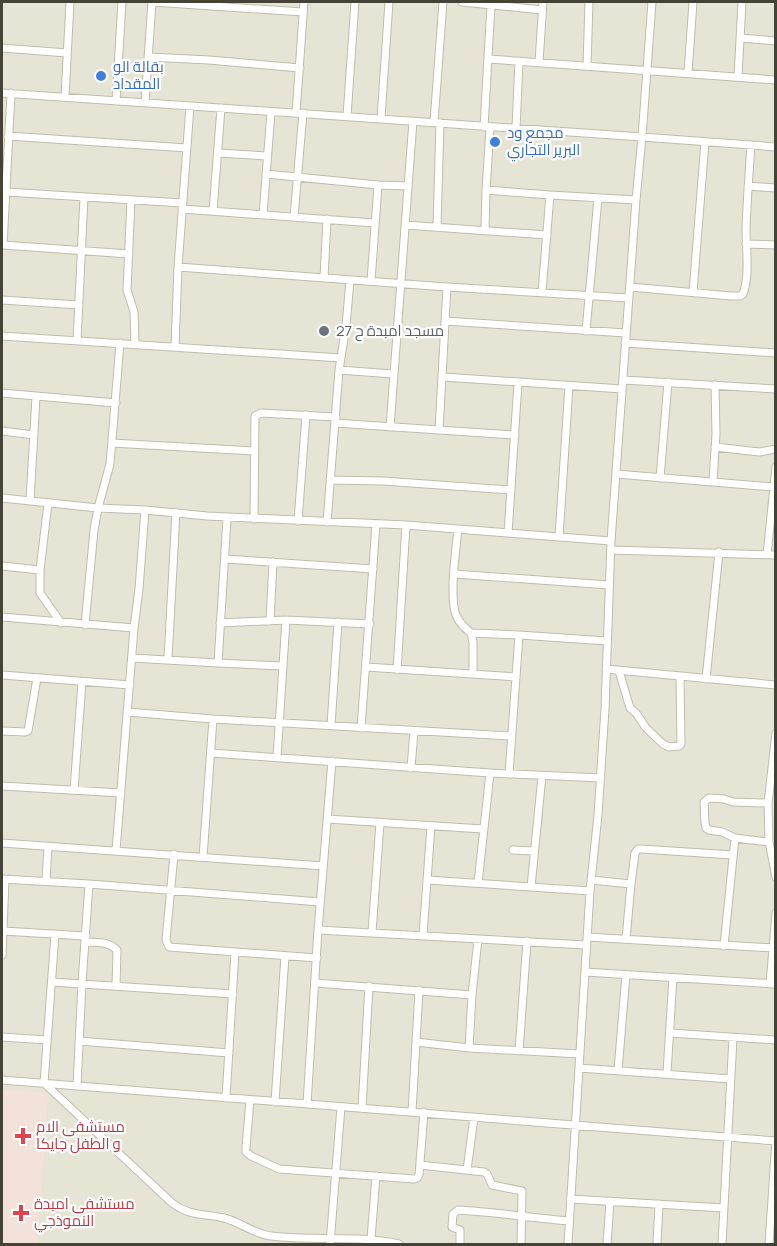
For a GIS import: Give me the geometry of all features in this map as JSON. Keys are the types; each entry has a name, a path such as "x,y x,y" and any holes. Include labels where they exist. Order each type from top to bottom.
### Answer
{"street":[{"path":"65,97 70,2"},
{"path":"116,101 122,2"},
{"path":"145,102 152,2 236,4 303,12"},
{"path":"294,217 304,2"},
{"path":"347,116 355,2"},
{"path":"381,118 389,2"},
{"path":"437,227 437,123 443,2"},
{"path":"462,2 542,10"},
{"path":"539,62 543,2"},
{"path":"587,66 589,2"},
{"path":"567,1245 590,891 601,778 611,541 652,2"},
{"path":"688,73 693,2"},
{"path":"738,77 742,2"},
{"path":"484,230 491,5"},
{"path":"741,38 776,41"},
{"path":"2,48 67,53"},
{"path":"148,57 300,68"},
{"path":"489,59 776,80"},
{"path":"516,128 519,61"},
{"path":"2,93 776,147"},
{"path":"10,93 2,245 129,254"},
{"path":"175,347 178,267 190,106"},
{"path":"213,211 221,108"},
{"path":"263,215 271,112"},
{"path":"390,427 413,121"},
{"path":"8,136 187,148"},
{"path":"693,292 705,142"},
{"path":"630,287 730,296 743,294 746,273 751,145"},
{"path":"218,153 267,156"},
{"path":"266,174 408,186"},
{"path":"371,281 378,185"},
{"path":"748,186 776,188"},
{"path":"486,190 636,200"},
{"path":"6,192 131,200 213,211 375,223"},
{"path":"542,292 550,195"},
{"path":"78,341 84,197"},
{"path":"586,331 598,198"},
{"path":"131,200 127,290 134,312 135,344"},
{"path":"324,278 327,219"},
{"path":"405,225 547,235"},
{"path":"746,244 776,246"},
{"path":"178,267 629,298"},
{"path":"327,522 339,370 350,280"},
{"path":"439,430 447,287"},
{"path":"2,300 79,305"},
{"path":"445,321 626,333"},
{"path":"2,336 341,358"},
{"path":"625,343 776,353"},
{"path":"85,625 94,530 112,443 120,344"},
{"path":"339,370 393,374"},
{"path":"443,376 622,389"},
{"path":"623,380 776,389"},
{"path":"660,478 668,382"},
{"path":"508,533 518,383"},
{"path":"713,482 715,385"},
{"path":"559,537 568,386"},
{"path":"2,393 116,403"},
{"path":"30,501 36,397"},
{"path":"254,519 254,420 257,414 306,415 390,427 515,435"},
{"path":"298,521 306,415"},
{"path":"2,431 34,435"},
{"path":"112,443 254,451"},
{"path":"715,447 759,452 776,449"},
{"path":"767,555 776,467"},
{"path":"616,474 774,487"},
{"path":"330,480 383,481 511,490"},
{"path":"2,498 226,518 406,525 611,541"},
{"path":"48,503 40,570 40,593 61,623"},
{"path":"116,850 145,510"},
{"path":"168,659 176,512"},
{"path":"218,663 226,518"},
{"path":"361,728 376,524"},
{"path":"397,670 406,525"},
{"path":"458,529 454,574 454,612 471,633 473,674"},
{"path":"611,550 776,555"},
{"path":"706,679 719,552"},
{"path":"225,559 373,569"},
{"path":"270,621 273,562"},
{"path":"2,566 40,570"},
{"path":"454,574 609,585"},
{"path":"2,617 134,628"},
{"path":"220,623 286,620 369,624"},
{"path":"277,757 286,620"},
{"path":"331,725 338,622"},
{"path":"471,633 607,640"},
{"path":"509,774 519,635"},
{"path":"132,658 283,666"},
{"path":"366,667 516,676"},
{"path":"606,669 776,685"},
{"path":"619,670 630,708 663,744 669,747 681,744 680,677"},
{"path":"2,675 130,685"},
{"path":"2,731 28,731 37,678"},
{"path":"74,790 82,681"},
{"path":"128,712 511,736"},
{"path":"203,857 213,719"},
{"path":"411,768 414,731"},
{"path":"776,733 772,784 768,803 776,877"},
{"path":"211,753 489,773 601,778"},
{"path":"308,1104 316,958 332,761"},
{"path":"478,883 489,773"},
{"path":"531,887 542,776"},
{"path":"2,786 121,793"},
{"path":"768,803 733,802 709,798 704,802 706,828 709,830 722,832 735,838 771,841"},
{"path":"327,819 483,829"},
{"path":"372,932 380,822"},
{"path":"423,935 431,826"},
{"path":"724,946 735,838"},
{"path":"2,843 323,866"},
{"path":"46,881 48,846"},
{"path":"626,939 635,853 638,849 733,855"},
{"path":"513,850 533,851"},
{"path":"174,855 166,940 169,947 316,958"},
{"path":"2,955 3,879 320,902"},
{"path":"427,880 590,891"},
{"path":"591,880 631,884"},
{"path":"77,1086 89,884"},
{"path":"585,972 773,984 776,913"},
{"path":"318,930 527,941 626,939 774,948"},
{"path":"3,931 55,934 108,943 117,950 116,986"},
{"path":"44,1083 55,934"},
{"path":"469,1048 478,939"},
{"path":"519,1051 527,941"},
{"path":"226,1098 235,952"},
{"path":"276,1102 285,956"},
{"path":"618,1070 626,975"},
{"path":"667,1073 674,978"},
{"path":"52,982 232,994"},
{"path":"315,983 472,994"},
{"path":"362,1108 369,986"},
{"path":"412,1112 419,990"},
{"path":"670,1033 776,1040"},
{"path":"2,1037 47,1040"},
{"path":"722,1245 733,1038"},
{"path":"79,1041 229,1053"},
{"path":"416,1042 469,1048 580,1054"},
{"path":"579,1068 731,1078"},
{"path":"2,1080 776,1140 769,1245"},
{"path":"44,1083 181,1210 236,1221 269,1236 330,1242 370,1239 399,1245"},
{"path":"250,1100 246,1147 246,1152 250,1156 279,1169 414,1179 419,1175 424,1112"},
{"path":"330,1242 342,1107"},
{"path":"467,1170 474,1117"},
{"path":"420,1165 486,1173 493,1186 522,1191 521,1245"},
{"path":"370,1239 376,1176"},
{"path":"570,1198 723,1208"},
{"path":"607,1245 610,1201"},
{"path":"657,1245 659,1204"},
{"path":"460,1245 460,1230 452,1227 453,1214 458,1210 569,1221"}],"shaded area":[{"path":"2,2 775,2 775,1244 2,1244"},
{"name":"مستشفى الام و الطفل جايكا","path":"2,1090 48,1092 38,1244 2,1244"}],"place":[{"name":"بقالة الو المقداد","path":"101,76"},
{"name":"مجمع ود البرير التجاري","path":"495,142"},
{"name":"مسجد امبدة ح 27","path":"324,331"},
{"name":"مستشفى الام و الطفل جايكا","path":"23,1136"},
{"name":"مستشفى امبدة النموذجي","path":"21,1213"}]}
